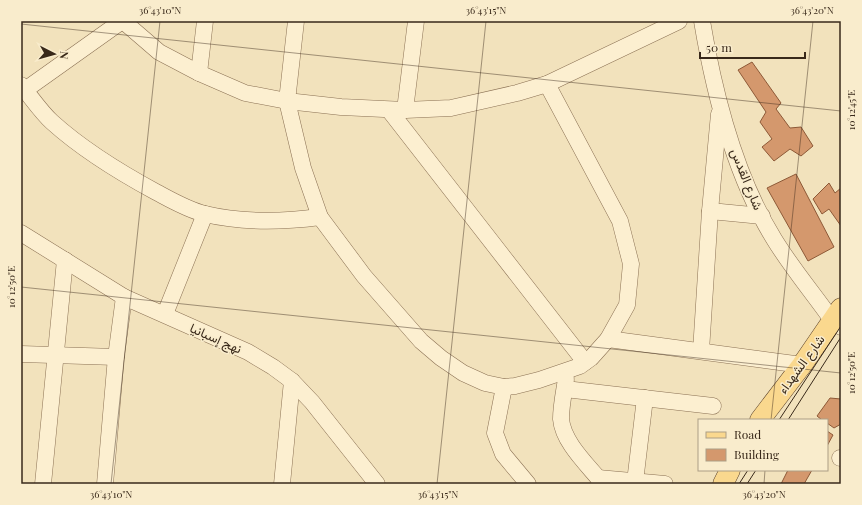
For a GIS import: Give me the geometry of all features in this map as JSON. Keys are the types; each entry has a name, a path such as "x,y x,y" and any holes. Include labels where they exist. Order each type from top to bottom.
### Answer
{"main road":[{"name":"شارع الشهداء","path":"761,419 838,318"},
{"path":"723,484 730,471"}],"street":[{"path":"320,217 299,220 261,221 205,214 179,204 152,190 82,147 51,121 23,88 123,21 159,52 199,73 245,93 286,101 389,110 451,108 517,93 547,84 679,21"},
{"path":"199,73 205,21"},
{"path":"296,21 286,101 303,168 320,217 364,276 421,341 441,358 463,373 485,383 504,387 515,386 566,371 585,362 608,339 627,305 631,264 620,222 547,84"},
{"path":"405,110 416,21"},
{"name":"شارع القدس","path":"702,21 710,71 748,188 774,239 838,318"},
{"path":"701,352 710,211 720,105"},
{"path":"389,110 585,362"},
{"path":"710,211 762,216"},
{"path":"165,314 205,214"},
{"name":"نهج إسبانيا","path":"21,233 124,297 165,314 211,337 248,352 292,380 312,402 377,484"},
{"path":"43,484 57,354 65,260"},
{"path":"105,484 116,357 124,297"},
{"path":"608,339 802,364"},
{"path":"21,354 116,357"},
{"path":"566,371 561,418 565,433 601,481 665,484"},
{"path":"282,484 292,380"},
{"path":"504,387 495,433 503,454 528,484"},
{"path":"565,389 713,406"},
{"path":"636,482 645,398"}],"building":[{"path":"752,62 781,103 776,109 790,128 801,127 813,146 801,156 790,149 774,161 762,147 772,139 760,122 766,112 738,70"},
{"path":"796,174 834,247 808,261 767,188"},
{"path":"829,183 835,193 841,188 841,226 829,209 822,214 813,199"},
{"path":"830,398 841,399 841,424 834,428 828,424 828,419 821,419 817,416"},
{"path":"828,432 833,435 828,444"},
{"path":"788,471 811,471 804,484 781,484"}],"tram line":[{"path":"780,419 841,326"},
{"path":"789,419 841,337"},
{"path":"739,484 747,471"},
{"path":"747,484 755,471"}]}
